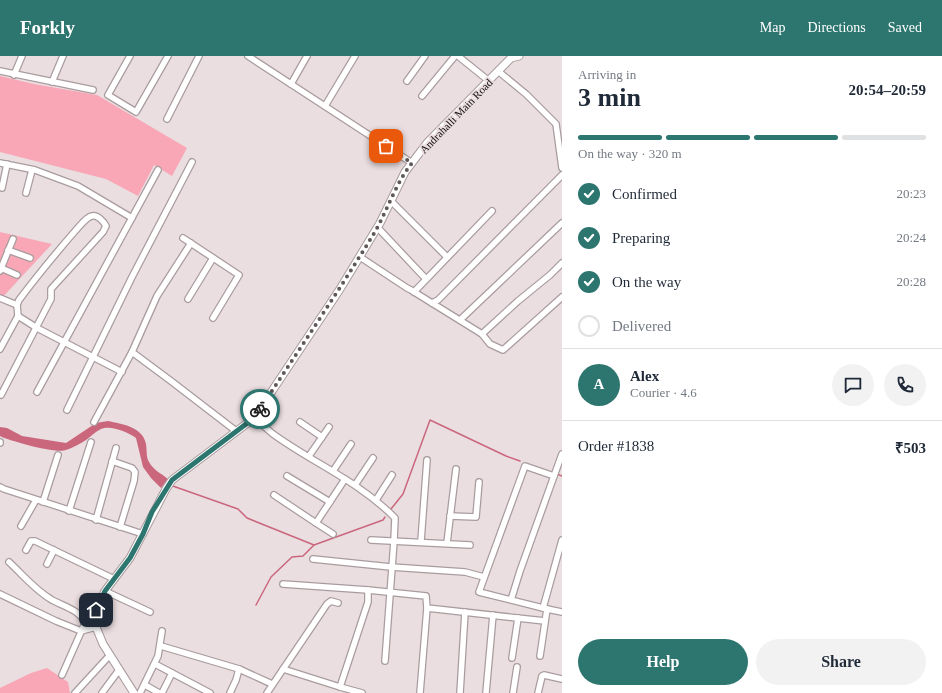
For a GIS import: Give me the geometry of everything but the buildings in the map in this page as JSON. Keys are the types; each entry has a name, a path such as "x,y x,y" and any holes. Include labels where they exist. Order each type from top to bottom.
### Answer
{"main road":[{"name":"Andrahalli Main Road","path":"134,693 103,644 96,627 96,610 105,591 130,558 143,534 152,512 172,480 254,418 340,289 378,228 405,172 427,143 508,61 517,56"}],"street":[{"path":"14,75 22,56"},
{"path":"52,82 63,56"},
{"path":"130,56 108,95 136,112 168,56"},
{"path":"167,119 199,56"},
{"path":"248,56 412,163"},
{"path":"258,63 262,56"},
{"path":"291,84 308,56"},
{"path":"324,106 355,56"},
{"path":"407,82 425,56"},
{"path":"422,96 457,56 488,81"},
{"path":"0,71 93,90"},
{"path":"498,72 526,94 556,124 562,167"},
{"path":"556,124 562,119"},
{"path":"67,410 132,277 192,162"},
{"path":"0,163 32,170 78,186 132,218"},
{"path":"2,188 7,164"},
{"path":"26,193 32,170"},
{"path":"37,392 158,170"},
{"path":"432,303 438,300 562,176"},
{"path":"391,201 447,257"},
{"path":"414,292 492,212"},
{"path":"0,349 18,316 17,304 19,300 48,262 91,216 94,216 105,223 105,229 101,235 51,289 51,299 1,395"},
{"path":"460,320 562,223"},
{"path":"378,228 426,279"},
{"path":"184,238 239,275 213,318"},
{"path":"12,239 1,270 17,275"},
{"path":"94,422 132,352 157,296 191,243"},
{"path":"8,250 30,258"},
{"path":"360,257 406,288 482,334 490,344 503,350 562,297"},
{"path":"188,299 213,258"},
{"path":"482,334 562,263"},
{"path":"0,298 17,304"},
{"path":"18,316 37,328 122,372"},
{"path":"132,352 236,432"},
{"path":"254,418 274,434 355,485 376,500 395,518 385,662"},
{"path":"300,422 322,437"},
{"path":"309,456 329,426"},
{"path":"69,511 91,442"},
{"path":"333,471 351,444"},
{"path":"96,520 116,448"},
{"path":"511,600 562,454"},
{"path":"43,502 58,455"},
{"path":"355,485 373,458"},
{"path":"421,542 428,460"},
{"path":"112,461 132,468 135,472 134,481 120,527"},
{"path":"554,476 525,466 479,592 562,612"},
{"path":"447,543 456,469"},
{"path":"376,500 392,475"},
{"path":"287,476 330,502"},
{"path":"316,523 345,479"},
{"path":"450,516 476,517 479,482"},
{"path":"0,487 4,490 143,534"},
{"path":"274,495 333,534"},
{"path":"21,526 36,500"},
{"path":"371,540 470,545"},
{"path":"540,656 545,621 545,608 562,540"},
{"path":"26,550 32,541 114,579"},
{"path":"47,564 54,550"},
{"path":"313,559 391,567 465,572 484,577"},
{"path":"9,562 37,590 52,600 77,612 83,617 85,623 62,675"},
{"path":"283,584 426,596 427,608 420,693"},
{"path":"340,687 368,602 368,590"},
{"path":"105,591 150,612"},
{"path":"0,594 56,621 81,631 96,627"},
{"path":"267,693 327,604 331,601 338,603"},
{"path":"427,608 545,621"},
{"path":"460,693 465,612"},
{"path":"486,693 493,615"},
{"path":"512,658 518,618"},
{"path":"140,693 155,664 161,646 162,631"},
{"path":"161,646 240,669 272,684"},
{"path":"76,693 110,655"},
{"path":"155,664 210,693"},
{"path":"513,693 517,667"},
{"path":"230,693 240,669"},
{"path":"283,669 359,693"},
{"path":"102,693 119,670"},
{"path":"145,685 161,693 172,673"},
{"path":"538,693 542,676 544,675 562,679"}],"shaded area":[{"path":"0,76 34,84 97,95 187,148 172,176 154,165 138,196 106,179 0,152"},
{"path":"0,232 52,244 0,300"},
{"path":"108,421 131,427 141,434 146,444 149,462 155,470 168,479 161,488 143,467 136,438 119,430 109,428 101,429 79,444 61,451 33,446 0,436 0,427 7,428 22,436 66,443 96,423"},
{"path":"47,668 68,682 70,693 0,693 0,688 31,673"}],"waterway":[{"path":"391,509 403,494 430,420 506,456 520,461"},
{"path":"557,474 562,476"},
{"path":"170,485 238,509 247,518 314,545"},
{"path":"256,605 271,577 292,557 303,556 314,545 383,520 385,517"}],"way so far":[{"path":"260,409 340,289 380,223 405,172 412,163 386,146"}],"route":[{"path":"96,610 105,591 130,558 143,534 152,512 172,480 254,418 260,409"}]}
